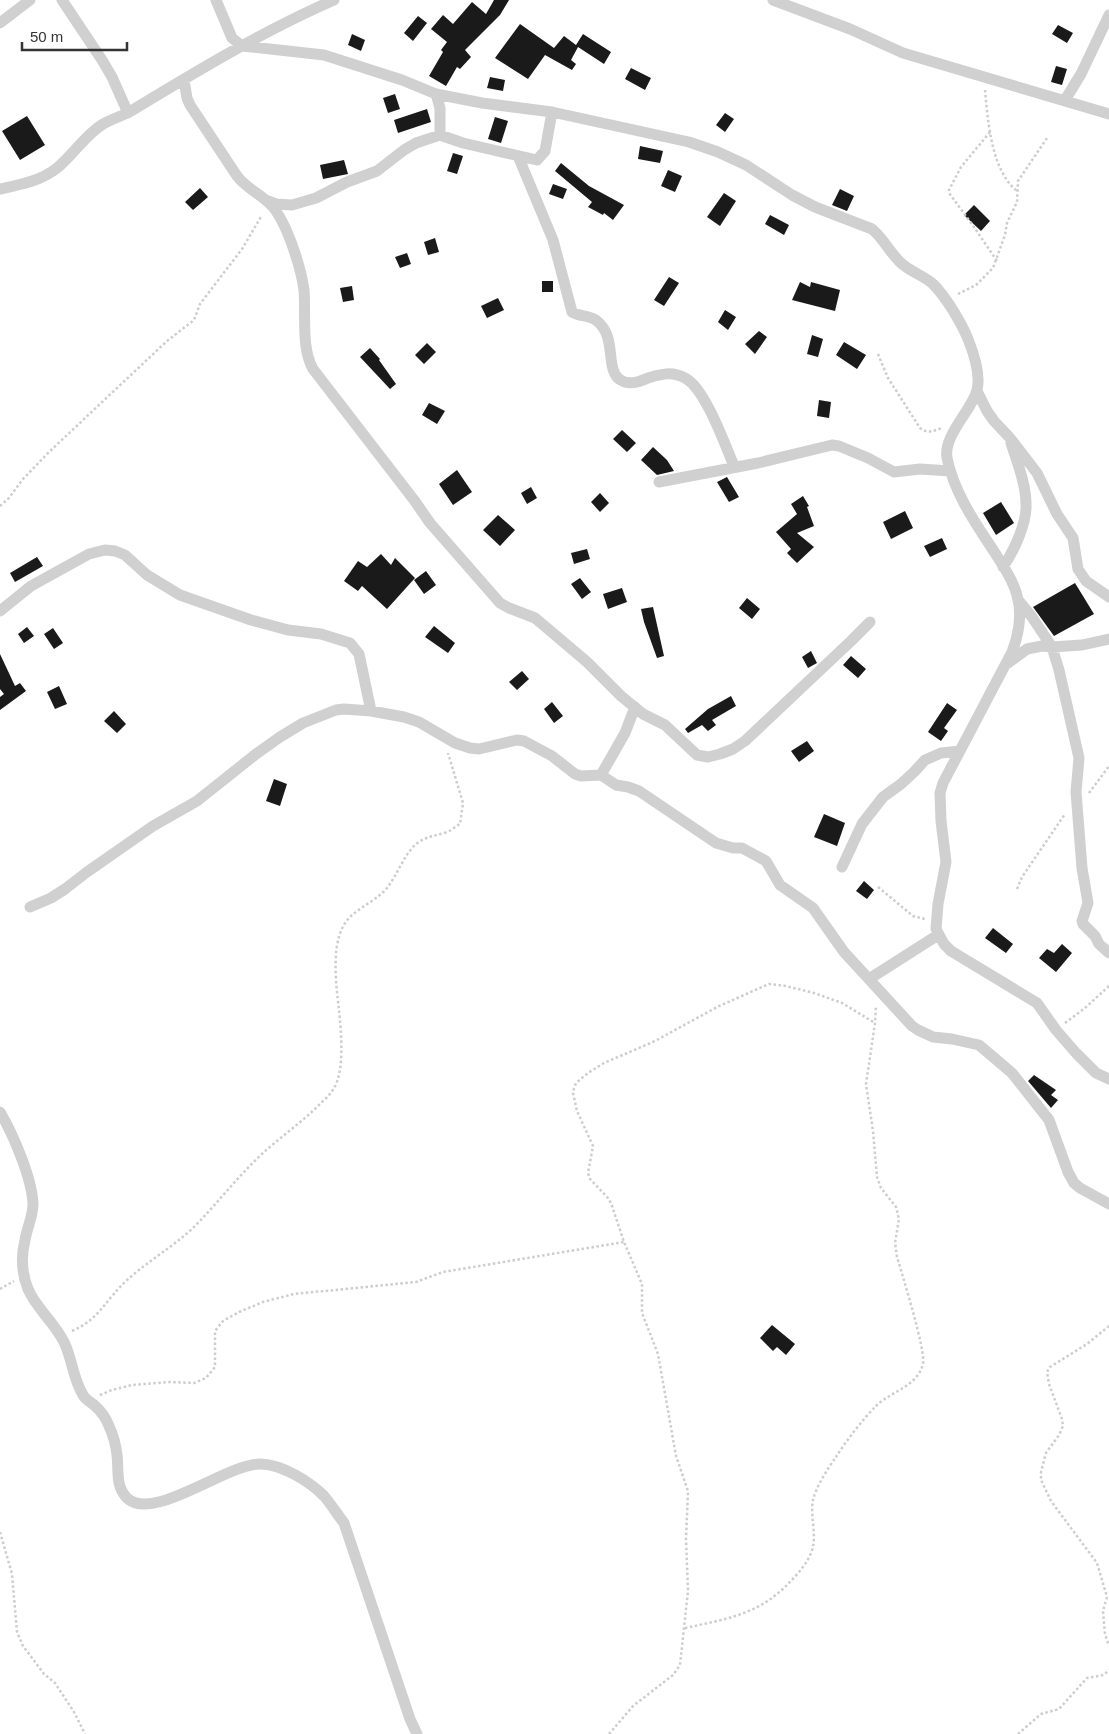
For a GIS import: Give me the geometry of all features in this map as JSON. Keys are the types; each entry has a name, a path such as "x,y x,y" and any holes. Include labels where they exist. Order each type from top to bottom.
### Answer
{"street":[{"path":"0,23 30,0"},
{"path":"62,0 112,77 128,113"},
{"path":"216,0 232,38 242,46 324,55 402,80 436,94 482,103 552,112 689,142 718,152 746,165 807,203 834,216 872,229 897,260 933,284 955,315 967,338 978,378 977,391 958,424 949,443 946,456 950,471 964,504 1014,586 1019,601 1052,647 1060,670 1078,758 1077,803 1082,868 1088,903 1082,921 1095,936 1099,944 1109,953"},
{"path":"0,189 35,180 49,174 98,127 128,113 242,46 310,10 334,0"},
{"path":"772,0 850,29 903,53 1109,114"},
{"path":"1065,100 1081,74 1109,15"},
{"path":"184,80 190,105 237,176 246,186 269,202 278,214 298,259 304,288 307,353 313,369 430,523 500,603 541,623 587,662 643,714 665,725 697,755 708,757 733,749 758,731 870,622"},
{"path":"436,94 440,108 440,136"},
{"path":"269,202 292,206 316,198 348,182 377,171 416,143 440,136 537,160 543,155 547,144 552,112"},
{"path":"518,156 553,240 570,310 577,315 594,318 606,331 612,363 617,377 627,383 635,383 660,374 669,373 685,378 699,391 734,466"},
{"path":"977,391 987,411 1037,473 1057,514 1073,538 1078,570 1086,581 1109,597"},
{"path":"1003,567 1012,554 1022,526 1026,505 1022,478 1010,438"},
{"path":"659,482 734,466 758,463 832,446 839,446 868,458 894,472 920,469 950,471"},
{"path":"0,611 31,586 89,554 105,550 115,551 125,555 148,575 180,595 251,620 288,630 321,634 350,643 359,654 371,711"},
{"path":"1019,601 1016,641 1005,666 949,768 940,793 946,862 936,929 946,947 951,951 1037,1004 1056,1030 1092,1069 1109,1079"},
{"path":"1005,666 1027,649 1042,646 1082,645 1109,639"},
{"path":"601,775 625,733 635,707"},
{"path":"30,907 65,890 87,872 153,826 197,801 256,754 303,722 336,710 371,711 404,717 419,722 455,743 479,749 517,740 524,741 552,756 575,774 580,776 601,775 616,785 640,791 716,843 742,848 766,860 780,885 813,908 844,952 918,1030 933,1037 952,1038 979,1045 1012,1073 1049,1120 1068,1172 1074,1183 1109,1204"},
{"path":"842,867 862,824 883,797 901,784 925,760 941,753 960,751"},
{"path":"873,983 938,935"},
{"path":"0,1112 12,1132 33,1204 23,1255 23,1271 28,1289 61,1336 83,1396 96,1407 107,1421 114,1437 119,1486 127,1498 136,1504 166,1501 236,1469 260,1464 282,1469 307,1483 324,1496 344,1523 410,1719 417,1734"}],"path":[{"path":"984,77 992,143 1008,183 1017,191"},
{"path":"990,132 961,167 949,193 997,261"},
{"path":"946,302 976,285 993,268 997,261 1007,223 1017,202 1018,181 1047,138"},
{"path":"0,506 49,452 167,341 194,320 199,311 200,304 242,250 269,202"},
{"path":"878,354 888,378 920,428 925,432 930,432 958,424"},
{"path":"61,1336 77,1329 100,1312 124,1282 140,1268 154,1260 177,1242 218,1201 236,1179 265,1151 307,1117 335,1088 341,1057 336,984 338,942 342,928 349,918 386,889 406,856 417,844 432,835 449,832 460,824 463,803 444,737"},
{"path":"1018,889 1022,877 1077,803 1109,766"},
{"path":"878,887 913,916 936,920"},
{"path":"685,1628 736,1616 754,1609 776,1594 794,1576 805,1563 813,1547 813,1500 836,1456 877,1405 901,1390 917,1376 923,1362 919,1338 897,1257 895,1243 900,1219 896,1207 881,1188 877,1177 874,1131 866,1084 875,1023 873,983"},
{"path":"610,1734 633,1706 673,1675 680,1666 688,1592 686,1539 688,1491 676,1456 658,1354 642,1313 642,1284 624,1242 609,1199 590,1179 588,1173 593,1146 577,1111 573,1093 576,1083 588,1072 604,1063 655,1041 719,1006 769,984 814,993 842,1003 875,1023"},
{"path":"1056,1030 1109,986"},
{"path":"89,1401 112,1390 132,1385 170,1382 194,1383 206,1378 215,1367 215,1331 223,1321 263,1302 294,1294 416,1282 442,1272 624,1242"},
{"path":"1109,1326 1087,1344 1050,1367 1047,1372 1063,1426 1046,1452 1041,1472 1041,1480 1051,1501 1097,1563 1106,1590 1107,1597 1103,1611 1105,1634 1109,1646"},
{"path":"0,1532 12,1574 17,1632 23,1646 44,1674 55,1683 74,1712 85,1734"},
{"path":"1018,1734 1041,1714 1059,1709 1084,1680 1104,1675 1109,1670"}],"building":[{"path":"494,0 509,0 500,15 465,50 471,57 460,69 457,67 446,86 429,76 443,52 441,50 447,42 431,29 443,15 453,24 472,2 486,14"},
{"path":"418,16 427,23 413,41 404,33"},
{"path":"520,24 554,48 564,36 576,45 583,34 611,52 604,64 578,47 571,60 576,64 572,70 545,55 528,79 495,58"},
{"path":"1058,25 1073,33 1067,43 1052,34"},
{"path":"352,34 365,40 361,51 348,45"},
{"path":"1056,66 1067,69 1062,85 1051,82"},
{"path":"631,68 651,78 645,90 625,79"},
{"path":"490,77 505,80 503,91 487,88"},
{"path":"395,94 400,109 388,113 383,98"},
{"path":"427,109 431,122 398,133 394,120"},
{"path":"725,113 734,119 725,132 716,125"},
{"path":"27,116 45,145 20,160 2,131"},
{"path":"495,117 508,121 501,143 488,139"},
{"path":"640,146 663,151 660,163 638,159"},
{"path":"453,153 463,156 457,174 447,171"},
{"path":"344,160 348,174 323,179 320,165"},
{"path":"561,163 589,186 624,205 613,220 604,213 603,215 588,207 592,202 555,171"},
{"path":"668,170 682,176 675,192 661,186"},
{"path":"553,184 567,189 563,199 549,194"},
{"path":"200,188 208,197 193,210 185,202"},
{"path":"840,189 854,196 847,211 832,205"},
{"path":"724,193 736,201 720,226 707,217"},
{"path":"974,205 990,221 981,231 964,215"},
{"path":"770,215 789,225 784,235 765,224"},
{"path":"435,238 439,252 428,255 424,242"},
{"path":"407,253 411,264 400,268 395,257"},
{"path":"669,277 679,283 664,306 654,300"},
{"path":"542,281 553,281 553,292 542,292"},
{"path":"800,282 810,287 811,282 840,290 835,311 792,300"},
{"path":"352,286 354,300 343,302 340,288"},
{"path":"498,298 504,310 487,318 481,306"},
{"path":"725,310 736,317 728,330 718,322"},
{"path":"759,331 767,337 755,354 745,344"},
{"path":"812,335 823,339 818,357 807,354"},
{"path":"844,342 866,355 857,369 836,355"},
{"path":"427,343 436,352 424,364 415,355"},
{"path":"370,348 380,359 396,384 390,389 360,357"},
{"path":"819,400 831,402 829,418 817,416"},
{"path":"429,403 445,411 437,424 422,415"},
{"path":"622,430 636,443 627,452 613,439"},
{"path":"653,447 667,460 674,471 657,475 641,460"},
{"path":"457,470 472,492 453,505 439,484"},
{"path":"727,477 739,497 729,502 717,482"},
{"path":"531,487 537,498 527,504 521,493"},
{"path":"600,493 609,503 600,512 591,502"},
{"path":"803,496 809,506 807,507 814,526 797,533 814,547 797,563 787,553 791,549 776,532 797,514 791,504"},
{"path":"1001,502 1014,523 996,535 983,513"},
{"path":"905,511 913,528 891,539 883,522"},
{"path":"498,515 515,530 500,546 483,530"},
{"path":"942,538 947,549 930,557 924,546"},
{"path":"587,549 590,559 574,564 571,553"},
{"path":"381,554 391,565 395,558 415,578 387,609 362,586 358,591 344,581 358,561 367,567"},
{"path":"37,557 43,566 15,582 10,573"},
{"path":"426,571 436,585 424,594 414,580"},
{"path":"580,578 591,592 582,599 571,584"},
{"path":"1075,583 1094,614 1054,636 1033,607"},
{"path":"622,588 627,602 608,609 603,594"},
{"path":"747,598 760,609 752,619 739,608"},
{"path":"653,607 664,656 657,658 641,609"},
{"path":"434,626 455,643 448,653 425,637"},
{"path":"27,627 34,636 24,643 18,634"},
{"path":"53,628 63,643 54,649 44,634"},
{"path":"811,651 817,663 808,668 802,657"},
{"path":"0,654 15,686 20,683 26,691 0,710 0,697 4,694 0,689"},
{"path":"851,656 866,669 858,678 843,665"},
{"path":"522,671 529,679 517,690 509,682"},
{"path":"59,686 67,704 55,709 47,692"},
{"path":"731,696 736,706 712,720 716,725 708,731 702,725 688,733 685,729 708,709"},
{"path":"552,702 563,716 554,723 544,709"},
{"path":"947,703 957,710 944,728 948,731 941,741 928,732"},
{"path":"114,711 126,724 117,733 104,721"},
{"path":"807,741 814,751 799,762 791,751"},
{"path":"274,779 287,784 280,806 266,801"},
{"path":"824,814 845,823 837,846 814,837"},
{"path":"864,881 874,890 867,899 856,891"},
{"path":"993,928 1013,944 1006,953 985,938"},
{"path":"1062,944 1072,953 1056,972 1039,958 1047,949 1054,953"},
{"path":"1034,1075 1056,1090 1051,1095 1058,1100 1051,1108 1028,1081"},
{"path":"772,1325 795,1344 786,1355 777,1347 773,1351 760,1338"}]}
